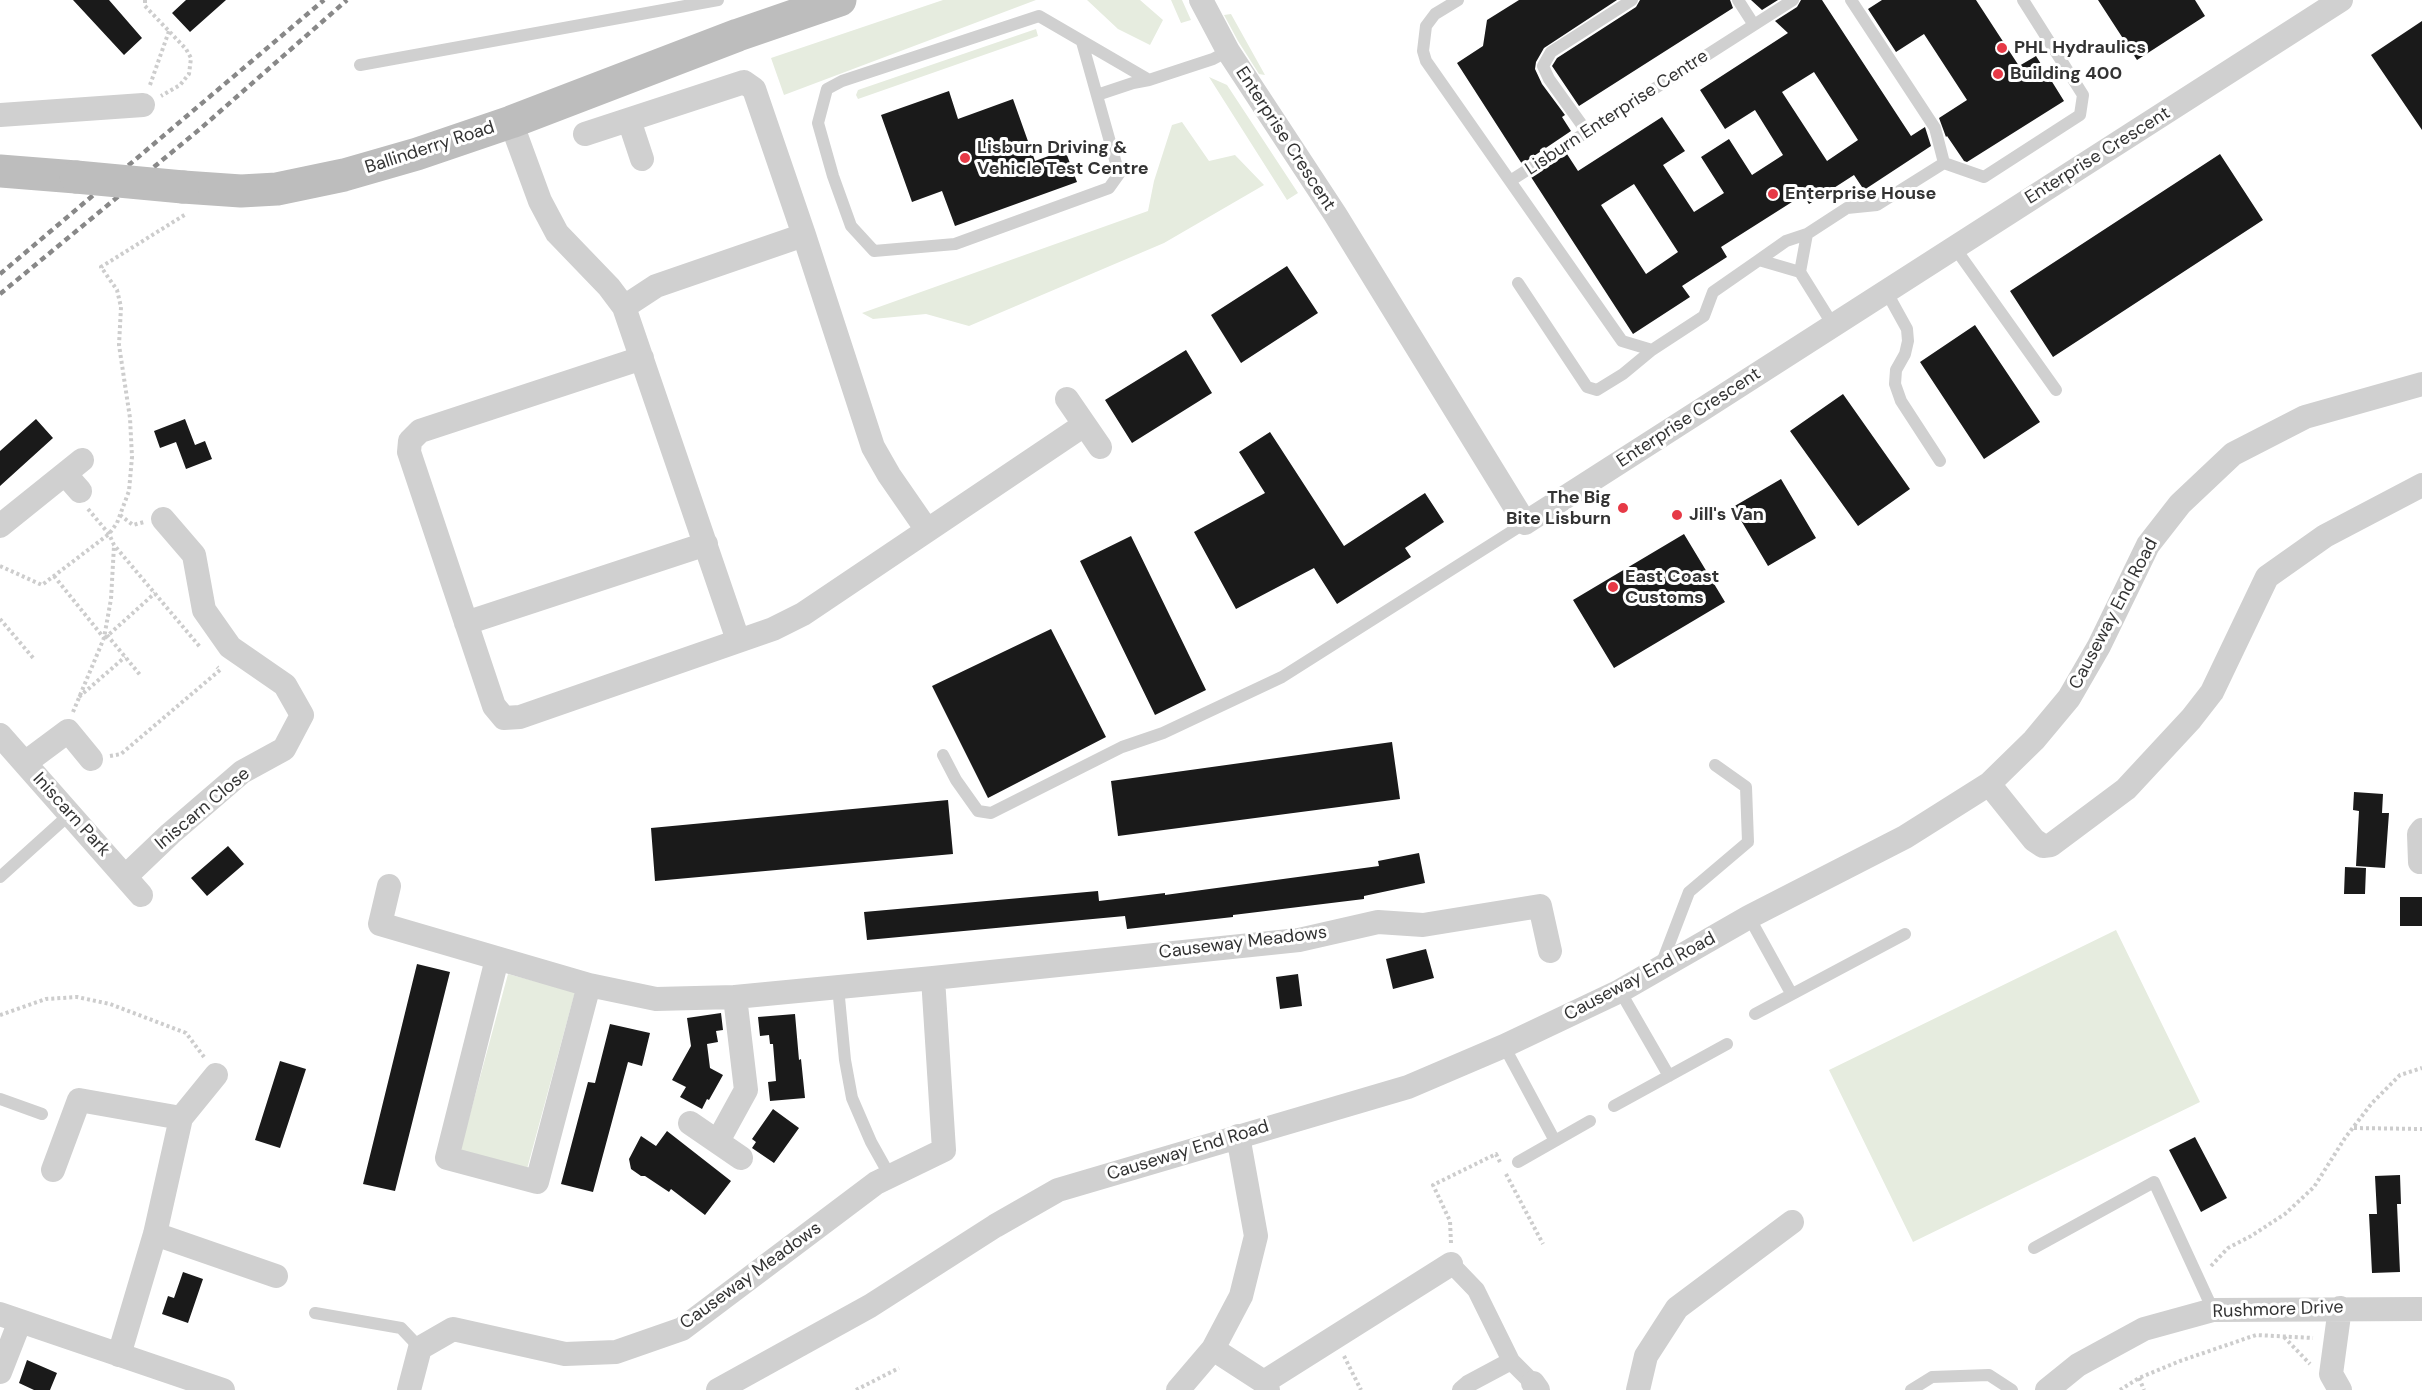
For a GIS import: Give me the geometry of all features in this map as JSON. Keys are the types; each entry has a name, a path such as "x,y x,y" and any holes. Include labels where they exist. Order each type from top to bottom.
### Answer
{"main road":[{"name":"Ballinderry Road","path":"0,171 241,191 277,189 344,175 417,154 511,122 782,14 840,0"}],"street":[{"name":"Enterprise Crescent","path":"1201,0 1228,51 1335,214 1525,523 2341,0"},
{"path":"585,134 744,82 754,89 873,447 889,475 927,530"},
{"path":"0,115 143,105"},
{"path":"629,120 642,159"},
{"path":"511,122 540,201 556,232 609,287 624,307 738,640"},
{"path":"624,307 656,286 804,235"},
{"path":"642,358 420,432 410,441 409,452 466,623 494,705 504,718 520,717 773,629 803,614 1084,425"},
{"name":"Causeway End Road","path":"718,1390 870,1306 995,1226 1058,1190 1408,1087 1504,1046 1620,992 1749,917 1905,837 1989,784 2034,740 2069,698 2098,646 2148,545 2180,504 2233,454 2305,417 2422,384"},
{"path":"1067,399 1100,447"},
{"path":"0,526 76,475"},
{"path":"1989,784 2034,840 2043,846 2051,845 2091,816 2134,780 2191,719 2212,692 2267,577 2325,536 2422,484"},
{"name":"Iniscarn Close","path":"126,876 170,834 242,772 284,749 302,715 285,685 230,647 217,629 204,610 194,555 163,519"},
{"path":"466,623 706,544"},
{"path":"25,763 68,731 91,759"},
{"name":"Iniscarn Park","path":"0,735 141,895"},
{"path":"2422,830 2420,862 2422,862"},
{"name":"Causeway Meadows","path":"389,886 380,924 589,985 656,999 735,997 1299,940 1378,922 1424,925 1540,906 1550,951"},
{"path":"497,958 447,1158 537,1182 589,985"},
{"name":"Causeway Meadows","path":"420,1348 453,1329 565,1354 616,1352 682,1329 876,1183 944,1150 933,978"},
{"path":"718,1141 746,1090 735,997"},
{"path":"119,1355 155,1234 181,1118 216,1075"},
{"path":"53,1170 79,1100 181,1118"},
{"path":"690,1123 741,1158"},
{"path":"1178,1390 1213,1349 1241,1296 1256,1236 1238,1136"},
{"path":"1638,1390 1647,1356 1677,1308 1792,1222"},
{"path":"155,1234 276,1276"},
{"path":"1213,1349 1266,1386 1335,1337 1451,1264 1476,1290 1511,1361 1536,1387"},
{"path":"2335,1382 2335,1339 2340,1308"},
{"name":"Rushmore Drive","path":"2047,1390 2078,1365 2144,1329 2213,1310 2422,1308"},
{"path":"0,1372 10,1317 223,1390"},
{"path":"409,1390 420,1348"},
{"path":"1461,1390 1511,1361"}],"lane":[{"path":"360,65 718,0"},
{"path":"1458,0 1435,14 1426,26 1423,51 1426,61 1510,181"},
{"path":"1587,132 1549,79 1543,66 1551,52 1632,0"},
{"path":"1738,0 1754,25"},
{"name":"Lisburn Enterprise Centre","path":"1652,350 1622,341 1510,181 1793,0"},
{"path":"1851,0 1935,128 1944,163"},
{"path":"1944,163 1984,177 2080,115 2083,95 2023,0"},
{"path":"1082,42 1119,174 1109,188 955,244 874,250 851,225 833,176 818,123 827,89 842,81 1039,16 1149,81"},
{"path":"1097,94 1133,83 1149,81 1213,59 1228,51"},
{"path":"1518,283 1587,387 1597,390 1704,316 1713,292 1786,241 1807,234 1847,208 1877,205 1944,163"},
{"path":"1800,272 1807,234"},
{"path":"1955,248 2056,390"},
{"path":"1759,260 1800,272 1833,325"},
{"path":"1886,291 1907,328 1908,341 1905,354 1896,370 1895,384 1901,401 1940,461"},
{"path":"943,755 956,780 978,811 991,813 1122,747 1163,733 1282,677 1525,523"},
{"path":"1659,969 1689,892 1748,842 1746,787 1715,765"},
{"path":"0,877 70,814"},
{"path":"1749,917 1791,993"},
{"path":"1755,1014 1905,934"},
{"path":"838,987 845,1060 852,1098 871,1142 890,1176"},
{"path":"1620,992 1669,1076"},
{"path":"1614,1106 1727,1044"},
{"path":"1504,1046 1555,1141"},
{"path":"0,1099 42,1114"},
{"path":"1518,1162 1590,1121"},
{"path":"2034,1248 2154,1182 2213,1310"},
{"path":"315,1313 400,1328 420,1348"},
{"path":"1911,1390 1932,1377 1989,1375 2012,1390"}],"path":[{"path":"143,105 180,85 189,74 191,58 186,49 145,6 145,0"},
{"path":"143,105 170,31"},
{"path":"0,566 42,585 109,534 117,523 129,491 132,457 130,418 119,345 121,307 117,290 101,267 195,209 183,206 185,187"},
{"path":"76,475 83,504 109,534 114,545 206,653"},
{"path":"68,731 76,700 90,675 106,637 114,545"},
{"path":"54,576 141,676"},
{"path":"106,637 155,594"},
{"path":"0,619 34,659"},
{"path":"76,700 125,657"},
{"path":"91,759 121,754 220,670 213,662"},
{"path":"0,1015 45,999 77,997 110,1004 186,1033 216,1075"},
{"path":"2200,1282 2228,1248 2252,1236 2285,1214 2314,1187 2372,1103 2400,1075 2422,1068"},
{"path":"2353,1128 2422,1129"},
{"path":"1451,1264 1450,1221 1433,1185 1496,1154 1543,1244"},
{"path":"2120,1390 2139,1378 2256,1335 2335,1339"},
{"path":"2283,1336 2318,1372 2335,1382"},
{"path":"1335,1337 1361,1390"},
{"path":"856,1390 899,1368"},
{"path":"2139,1378 2144,1390"}],"shaded area":[{"path":"943,0 1036,0 784,95 771,58"},
{"path":"1087,0 1140,0 1163,20 1150,45 1118,29"},
{"path":"1171,0 1182,0 1191,20 1181,23"},
{"path":"1231,14 1265,75 1259,74 1224,15"},
{"path":"1036,29 1038,36 858,99 856,95 858,90"},
{"path":"1209,77 1227,85 1298,193 1287,200"},
{"path":"1182,122 1209,161 1235,155 1264,185 1164,243 969,326 926,314 873,319 862,313 1148,211 1154,181 1172,125"},
{"path":"2116,930 2200,1102 1913,1242 1829,1070"},
{"path":"508,974 575,992 527,1169 460,1151"}],"building":[{"path":"73,0 109,0 142,38 124,55"},
{"path":"186,0 226,0 190,32 172,13"},
{"path":"1519,0 1617,0 1544,48 1536,62 1535,69 1542,84 1565,115 1562,117 1571,131 1522,164 1457,63 1483,46 1487,20"},
{"path":"1640,0 1730,0 1733,8 1579,106 1552,66 1557,58 1636,7"},
{"path":"1751,0 1778,0 1762,10"},
{"path":"1801,0 1822,0 1911,136 1925,127 1931,146 1864,190 1854,175 1809,204 1803,195 1721,247 1727,257 1682,286 1690,297 1633,334 1531,177 1567,154 1578,171 1662,117 1685,151 1663,165 1694,212 1724,193 1701,157 1729,139 1752,175 1783,155 1755,110 1725,129 1700,90 1788,33 1775,21 1797,7","holes":["1814,72 1858,140 1827,161 1782,92","1634,184 1678,252 1646,274 1601,205"]},
{"name":"Building 400","path":"1882,0 1976,0 2019,66 2036,56 2064,101 1967,162 1964,161 1946,137 1939,118 1967,100 1924,34 1896,52 1868,9"},
{"path":"2098,0 2195,0 2205,16 2137,60"},
{"path":"2422,21 2422,130 2371,55"},
{"name":"Lisburn Driving & Vehicle Test Centre","path":"949,91 958,119 1013,99 1035,161 1065,150 1077,182 955,226 942,191 912,202 881,115"},
{"path":"2220,154 2263,220 2053,357 2010,291"},
{"path":"1287,266 1318,313 1241,363 1211,315"},
{"path":"1975,325 2040,422 1984,459 1920,362"},
{"path":"1186,350 1212,393 1132,443 1105,400"},
{"path":"1843,394 1910,489 1858,526 1790,431"},
{"path":"36,419 53,438 0,486 0,451"},
{"path":"185,419 195,445 205,441 212,459 186,469 176,442 160,448 154,431"},
{"path":"1270,432 1344,546 1425,493 1444,522 1405,548 1411,557 1337,604 1314,568 1236,609 1194,532 1265,493 1239,452"},
{"path":"1781,479 1816,538 1768,566 1733,507"},
{"path":"1684,534 1725,602 1614,668 1573,600"},
{"path":"1131,536 1206,690 1155,715 1080,561"},
{"path":"1051,629 1106,737 988,798 932,686"},
{"path":"1392,742 1400,799 1118,836 1111,781"},
{"path":"2354,792 2383,794 2382,813 2389,813 2385,868 2356,866 2359,811 2353,810"},
{"path":"948,800 953,854 655,881 651,828"},
{"path":"228,846 244,864 207,896 191,878"},
{"path":"1419,853 1425,883 1364,896 1364,899 1127,929 1125,916 867,940 864,912 1098,891 1099,901 1165,893 1165,895 1379,866 1378,861"},
{"path":"2345,867 2366,868 2365,894 2344,894"},
{"path":"2400,897 2422,897 2422,926 2400,926"},
{"path":"1426,949 1434,978 1393,989 1386,959"},
{"path":"417,964 450,972 395,1191 363,1184"},
{"path":"1298,974 1302,1006 1280,1009 1276,977"},
{"path":"721,1013 723,1030 716,1031 718,1042 707,1044 710,1068 723,1075 702,1109 680,1097 686,1087 672,1080 691,1046 687,1018"},
{"path":"795,1014 805,1098 770,1101 768,1082 776,1081 773,1044 770,1044 769,1035 760,1036 758,1017"},
{"path":"610,1024 650,1033 642,1066 628,1062 593,1192 561,1184 588,1082 595,1083"},
{"path":"280,1061 306,1069 280,1148 255,1140"},
{"path":"773,1109 799,1128 774,1163 752,1148 756,1142 752,1139"},
{"path":"667,1131 731,1181 705,1215 671,1189 669,1192 631,1169 629,1159 641,1136 656,1146"},
{"path":"2195,1137 2227,1198 2201,1212 2169,1150"},
{"path":"2400,1175 2401,1204 2397,1204 2400,1272 2372,1273 2369,1214 2377,1214 2375,1176"},
{"path":"183,1272 203,1279 188,1323 162,1314 168,1296 174,1298"},
{"path":"27,1360 57,1373 50,1390 34,1390 19,1383"}],"railway":[{"path":"0,274 324,0"},
{"path":"0,294 200,129 347,0"}],"place":[{"name":"PHL Hydraulics","path":"2002,48"},
{"name":"Building 400","path":"1998,74"},
{"name":"Lisburn Driving & Vehicle Test Centre","path":"965,158"},
{"name":"Enterprise House","path":"1773,194"},
{"name":"The Big Bite Lisburn","path":"1623,508"},
{"name":"Jill's Van","path":"1677,515"},
{"name":"East Coast Customs","path":"1613,587"}]}
